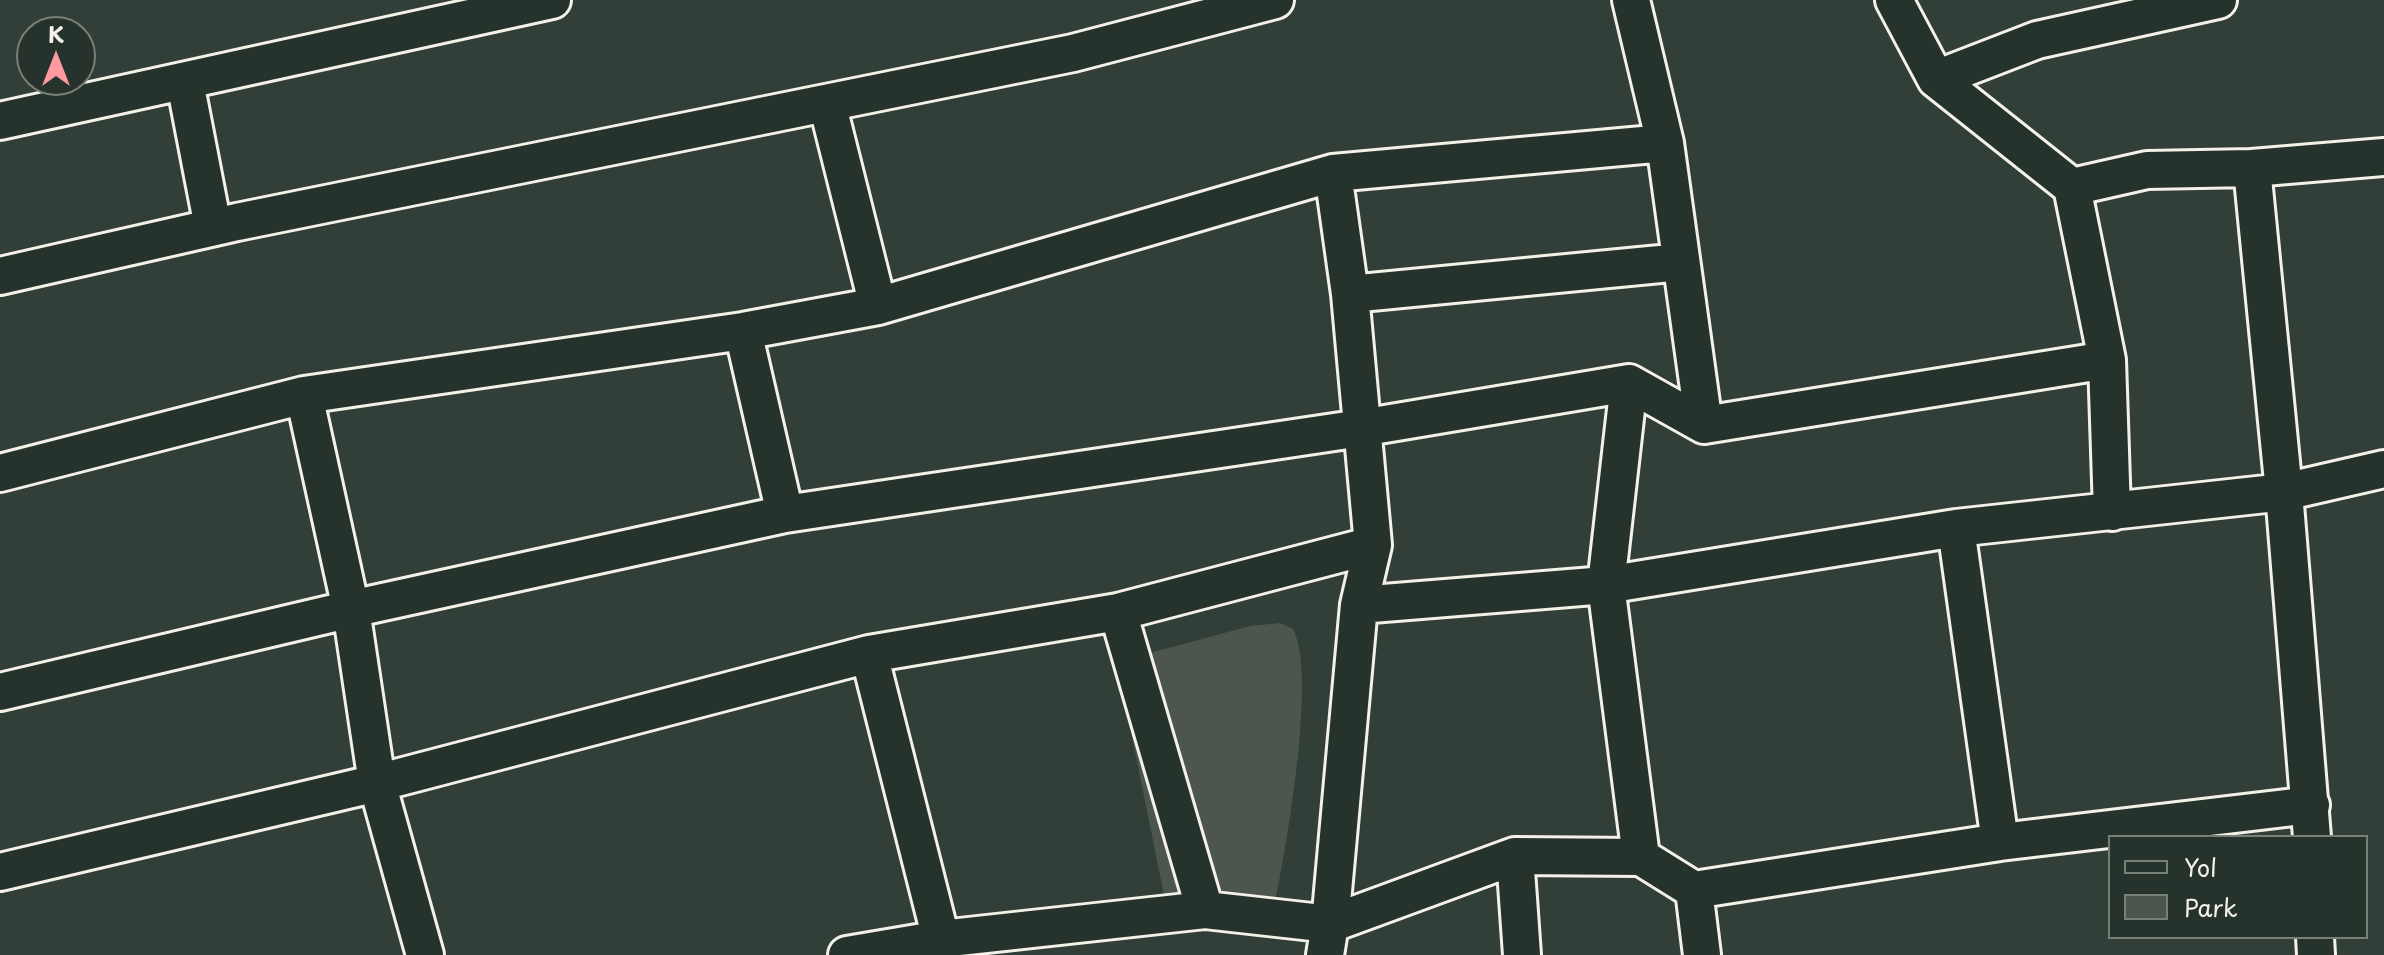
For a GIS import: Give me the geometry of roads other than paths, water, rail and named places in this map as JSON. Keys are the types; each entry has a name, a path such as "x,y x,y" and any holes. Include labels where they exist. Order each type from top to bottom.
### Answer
{"street":[{"path":"0,121 552,0"},
{"path":"0,276 213,227 1073,53 1216,8 1275,0"},
{"path":"1631,0 1665,143 1704,425"},
{"path":"1894,0 1936,79 2072,187 2107,360 2112,512"},
{"path":"1936,79 2037,40 2218,0"},
{"path":"185,82 213,227"},
{"path":"827,103 878,306"},
{"path":"0,473 304,395 743,331 878,306 1333,173 1665,143"},
{"path":"2072,187 2147,170 2252,168 2384,157"},
{"path":"847,955 941,939 1205,910 1328,940 1515,856 1641,857 1694,890 2000,842 2312,821 2252,168"},
{"path":"1328,940 1359,605 1373,545 1350,294 1333,173"},
{"path":"1350,294 1681,262"},
{"path":"743,331 785,514"},
{"path":"0,692 351,609 785,514 1361,428 1629,383 1704,425 2107,360"},
{"path":"1629,383 1606,585 1641,857"},
{"path":"304,395 351,609 377,783 425,955"},
{"path":"1359,605 1606,585 1956,528 2284,492 2384,469"},
{"path":"1956,528 2000,842"},
{"path":"0,872 377,783 869,654 1118,612 1373,545"},
{"path":"1118,612 1205,910"},
{"path":"869,654 941,939"},
{"path":"1515,856 1522,955"},
{"path":"1694,890 1702,955"}]}
